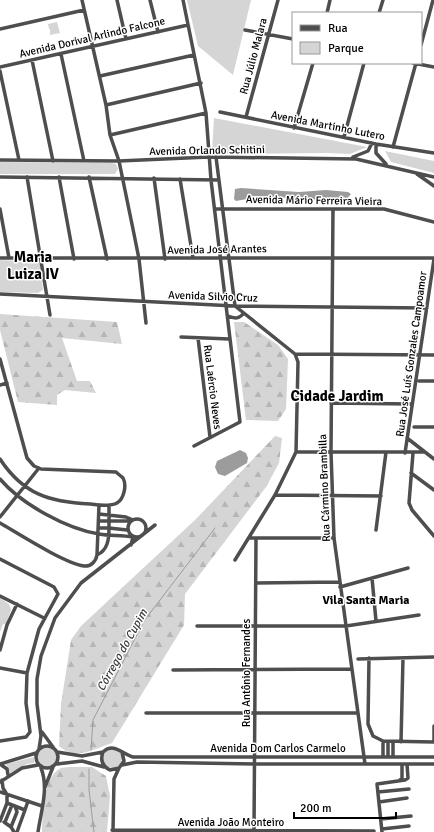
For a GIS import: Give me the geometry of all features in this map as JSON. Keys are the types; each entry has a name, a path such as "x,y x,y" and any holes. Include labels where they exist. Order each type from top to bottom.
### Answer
{"street":[{"path":"82,0 94,46 106,105 110,135 119,161 139,258 146,323"},
{"path":"117,0 126,39"},
{"path":"150,0 158,32"},
{"path":"183,0 206,113 211,180 216,209 227,306 229,339 240,422 194,446"},
{"name":"Rua Júlio Malara","path":"246,118 278,0"},
{"path":"326,12 330,0"},
{"path":"379,12 383,0"},
{"path":"422,41 433,0"},
{"path":"0,29 84,10"},
{"name":"Avenida Dorival Arlindo Falcone","path":"0,67 188,25"},
{"path":"245,30 292,39"},
{"path":"62,54 84,161"},
{"path":"100,76 194,55"},
{"path":"32,60 53,161"},
{"path":"294,128 313,64"},
{"path":"344,137 364,64"},
{"path":"393,147 415,64"},
{"path":"420,64 434,67"},
{"path":"0,71 19,160"},
{"path":"106,105 201,83"},
{"name":"Avenida Martinho Lutero","path":"220,112 374,144 434,153"},
{"path":"110,135 206,113"},
{"path":"350,159 368,151 374,144"},
{"path":"374,144 376,153 387,165"},
{"name":"Avenida Orlando Schitini","path":"0,160 119,161 209,157 350,159 387,165 434,177"},
{"path":"216,158 234,306 295,354 298,362 296,452 275,495 236,560"},
{"name":"Avenida Orlando Schitini","path":"412,172 434,186"},
{"path":"0,177 89,177 219,180"},
{"path":"27,177 42,258 50,315"},
{"path":"59,177 74,259"},
{"path":"89,177 107,259"},
{"path":"430,183 434,177"},
{"path":"154,178 165,259"},
{"path":"180,179 193,258"},
{"path":"0,209 9,258"},
{"name":"Avenida Mário Ferreira Vieira","path":"216,209 384,210 434,222"},
{"name":"Rua Cármino Brambilla","path":"333,209 331,452 334,538 356,713 365,764"},
{"name":"Avenida José Arantes","path":"0,258 434,258"},
{"name":"Rua José Luís Gonzales Campoamor","path":"405,453 434,258"},
{"name":"Avenida Silvio Cruz","path":"0,294 227,306 427,308"},
{"path":"228,316 237,318 244,313"},
{"path":"181,337 229,339"},
{"name":"Rua Laércio Neves","path":"198,338 210,437"},
{"path":"295,354 434,355"},
{"path":"0,359 27,458 34,466 39,468 116,472 122,477 125,484 122,498 117,504 109,505 69,503 45,498 25,487 15,479 0,459"},
{"path":"419,381 434,381"},
{"path":"0,385 7,383"},
{"path":"331,403 412,404"},
{"path":"414,427 434,427"},
{"path":"408,438 434,459"},
{"path":"296,452 424,452"},
{"path":"376,530 386,452"},
{"path":"413,453 409,503 412,510 434,536"},
{"path":"0,516 18,496 39,468"},
{"path":"411,473 434,490"},
{"path":"0,479 18,496 72,527 98,534 133,537 142,536 146,531 146,525"},
{"path":"275,495 381,496"},
{"path":"0,523 53,552 84,566 90,565 96,560 97,555 100,505"},
{"path":"97,555 103,552 107,546 110,521 109,505"},
{"path":"99,514 126,516 132,520"},
{"path":"99,521 139,519 151,527 155,525 81,583 55,618 45,642 38,667 36,693 41,743 36,761 45,769 82,761 108,769 121,767"},
{"path":"127,530 132,520"},
{"path":"98,528 127,530 133,537"},
{"path":"131,545 133,537"},
{"path":"249,538 334,538"},
{"name":"Rua Antônio Fernandes","path":"254,832 256,538"},
{"path":"0,559 54,587 58,596 44,618 32,651 27,673 26,703 30,730 26,737 0,741"},
{"path":"340,587 408,568"},
{"path":"372,578 376,621"},
{"path":"256,583 339,582"},
{"path":"0,596 44,618"},
{"path":"0,650 7,626 17,604"},
{"path":"198,626 346,626 419,615"},
{"path":"358,658 434,657"},
{"path":"369,658 368,724 373,736 388,742 434,742 434,726"},
{"path":"401,742 403,658"},
{"path":"0,668 27,673"},
{"path":"173,670 351,669"},
{"path":"146,713 356,713"},
{"path":"40,730 56,750 58,760 44,790"},
{"path":"383,741 383,757"},
{"path":"388,742 388,757"},
{"path":"393,742 393,757"},
{"path":"0,764 38,751 47,746 56,750 82,756 115,748 122,752 124,761 114,778 112,831"},
{"path":"103,752 101,761 114,778"},
{"name":"Avenida Dom Carlos Carmelo","path":"122,752 134,757 434,757"},
{"path":"303,758 304,764"},
{"name":"Avenida Dom Carlos Carmelo","path":"121,767 137,762 255,764 434,764"},
{"path":"0,764 7,769 8,776"},
{"path":"400,780 402,778 402,764"},
{"path":"407,764 408,778 377,784 382,831 409,826"},
{"path":"14,832 5,822 0,821 7,803 7,794 1,781 22,768 40,766"},
{"path":"38,832 44,790 40,766"},
{"path":"378,792 409,789"},
{"path":"0,792 42,806"},
{"path":"379,802 407,798"},
{"path":"17,832 28,801"},
{"path":"7,803 25,810"},
{"path":"5,822 14,806"},
{"path":"11,827 17,812 14,806"},
{"path":"381,819 411,816"},
{"name":"Avenida João Monteiro","path":"112,831 374,831"}],"green space":[{"path":"187,0 251,0 233,75 198,46"},
{"path":"57,22 60,33 50,35 48,24"},
{"path":"214,118 367,147 350,154 215,154 212,152"},
{"path":"385,151 434,161 434,173 391,162"},
{"path":"0,162 112,163 116,164 118,169 115,174 0,174"},
{"path":"0,260 38,262 40,264 43,290 38,293 0,292"},
{"path":"0,314 117,322 122,344 62,338 77,381 90,381 96,393 65,390 57,395 57,405 18,402 0,330"},
{"path":"234,322 244,322 278,345 288,359 286,409 278,421 246,420"},
{"path":"275,436 282,438 279,463 266,487 185,594 184,625 112,743 92,751 78,753 72,753 59,746 61,704 71,640 81,626 196,519"},
{"path":"0,598 9,604 11,610 6,624 3,624 0,632"},
{"path":"47,748 54,751 57,758 54,765 47,768 40,765 37,758 40,751"},
{"path":"112,748 119,751 122,758 119,765 112,768 105,765 102,758 105,751"},
{"path":"34,757 34,763 27,764 10,773 6,764"},
{"path":"92,767 106,776 110,796 107,832 42,832 43,807 50,779 61,768"}],"shaded area":[{"path":"241,188 299,192 326,190 348,192 351,194 345,201 252,196 252,198 236,201 234,199 235,189"},
{"path":"240,450 246,453 248,458 247,463 225,476 218,474 215,467 217,461"}],"waterway":[{"name":"Córrego do Cupim","path":"91,750 93,720 144,621 215,528"},
{"name":"Córrego do Cupim","path":"89,769 89,790 94,832"}],"district":[{"name":"Maria Luiza IV","path":"33,266"},
{"name":"Cidade Jardim","path":"337,396"},
{"name":"Vila Santa Maria","path":"366,600"}]}
